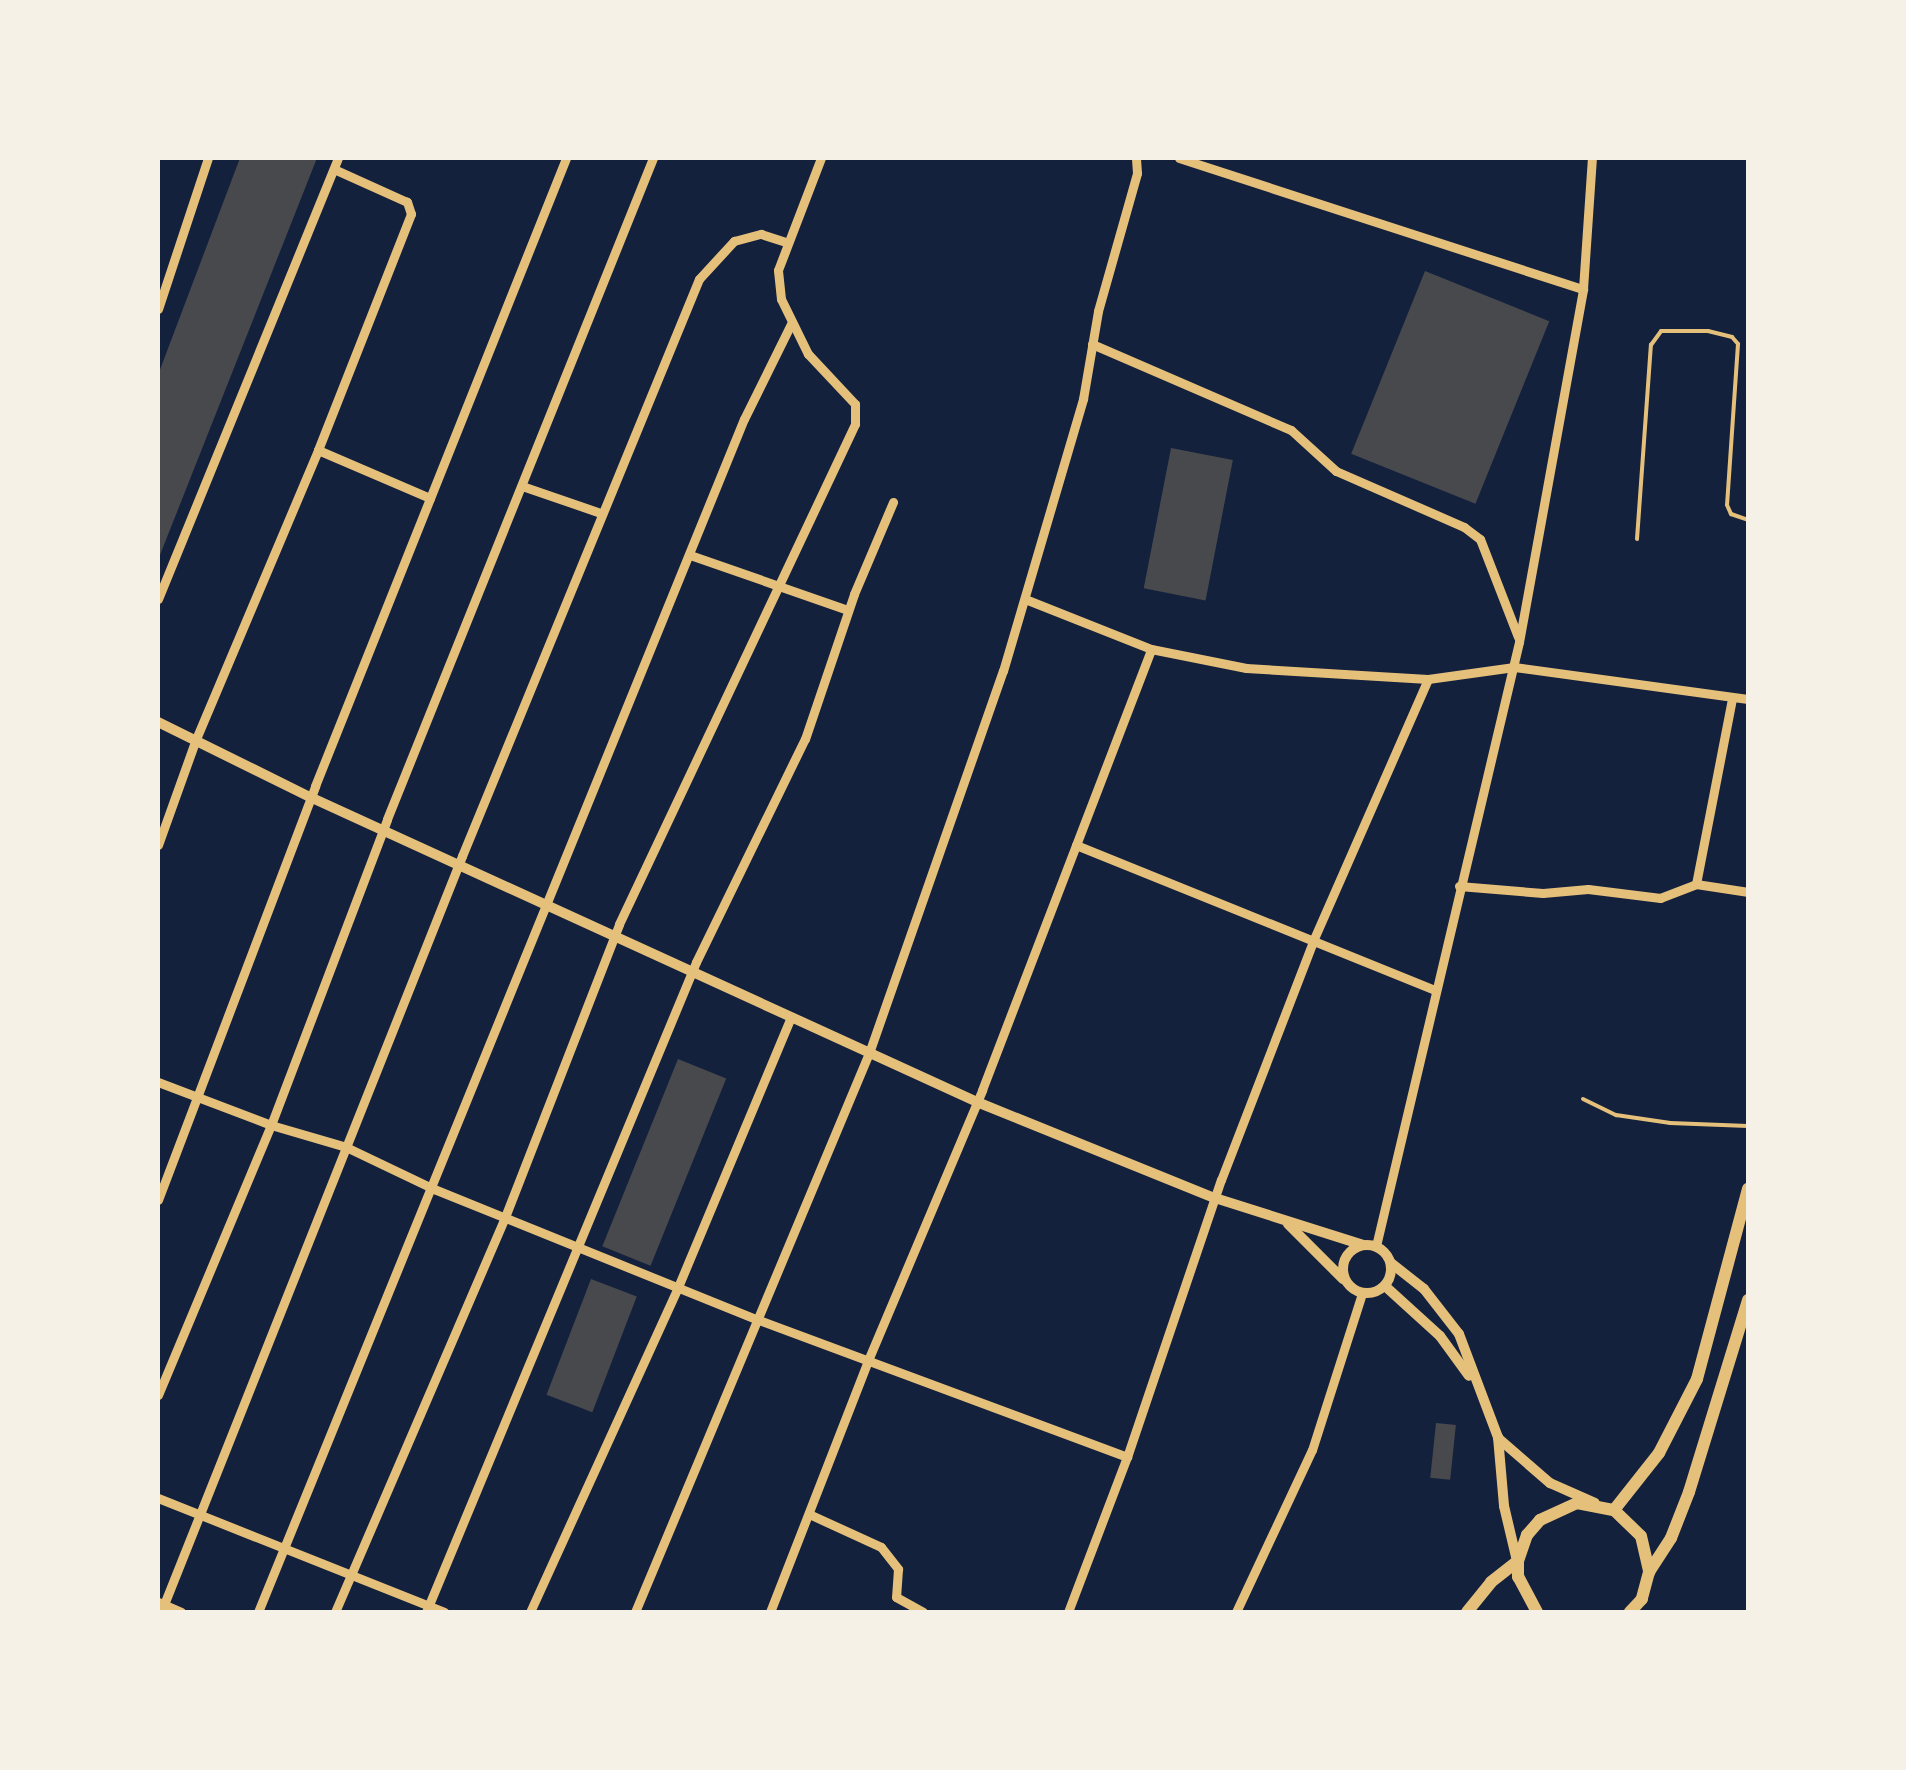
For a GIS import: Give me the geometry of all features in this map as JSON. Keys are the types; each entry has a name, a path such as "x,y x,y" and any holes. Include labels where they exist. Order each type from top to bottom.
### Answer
{"main road":[{"path":"1614,1510 1659,1454 1698,1379 1748,1189"},
{"path":"1649,1572 1671,1538 1690,1492 1748,1300"},
{"path":"1537,1612 1518,1576 1518,1561 1527,1536 1556,1509 1596,1504 1614,1510 1641,1536 1649,1572 1644,1606 1630,1612"},
{"path":"1467,1612 1491,1582 1518,1561"}],"street":[{"path":"158,309 208,158"},
{"path":"158,599 338,158"},
{"path":"158,1200 200,1098 310,797 566,158"},
{"path":"158,1395 271,1125 383,830 652,158"},
{"path":"335,1612 505,1218 614,936 855,424 855,404 808,354 781,299 778,270 821,158"},
{"path":"636,1612 869,1053 1025,600 1083,399 1092,344 1137,173 1136,158"},
{"path":"1179,158 1584,289"},
{"path":"1376,1246 1519,642 1584,289 1592,158"},
{"path":"158,845 196,740 318,450 411,214 407,202 334,169"},
{"path":"181,1612 161,1607 600,513 699,279 734,241 761,234 786,242"},
{"path":"258,1612 434,1189 544,904 744,419 791,324"},
{"path":"1092,344 1291,430 1336,472 1464,527 1480,540 1519,642"},
{"path":"318,450 430,498"},
{"path":"522,486 600,513"},
{"path":"427,1609 692,972 805,738 848,610 894,502"},
{"path":"690,556 848,610"},
{"path":"1025,600 1151,648 1246,668 1428,679 1514,667 1748,699"},
{"path":"770,1612 869,1358 977,1102 1151,648"},
{"path":"1068,1612 1127,1457 1215,1198 1313,940 1428,679"},
{"path":"1696,884 1732,698"},
{"path":"158,722 310,797 977,1102 1215,1198 1287,1223 1376,1246 1424,1290 1459,1334 1498,1437 1504,1506 1518,1561"},
{"path":"1076,845 1434,990"},
{"path":"1459,886 1543,893 1588,889 1660,898 1696,884 1748,892"},
{"path":"530,1612 678,1288 791,1017"},
{"path":"158,1082 271,1125 346,1147 434,1189 678,1288 1127,1457"},
{"path":"1287,1223 1362,1293"},
{"path":"1346,1281 1345,1259 1363,1245"},
{"path":"1385,1286 1392,1264"},
{"path":"1362,1293 1385,1286"},
{"path":"1385,1286 1440,1336 1474,1382"},
{"path":"1236,1612 1312,1450 1362,1293"},
{"path":"1498,1437 1550,1482 1596,1504"},
{"path":"158,1498 427,1609 444,1612"},
{"path":"808,1514 881,1547 898,1568 896,1597 922,1612"}],"lane":[{"path":"1636,539 1652,345 1660,331 1708,331 1732,336 1738,344 1727,504 1731,514 1748,520"},
{"path":"1583,1099 1616,1114 1670,1123 1748,1126"}],"building":[{"path":"240,158 317,158 158,560 158,375"},
{"path":"1425,271 1549,321 1475,504 1351,454"},
{"path":"1171,448 1233,460 1206,600 1144,588"},
{"path":"678,1059 726,1078 651,1266 602,1246"},
{"path":"591,1279 637,1297 592,1412 547,1395"},
{"path":"1436,1423 1456,1425 1450,1480 1430,1478"}]}
